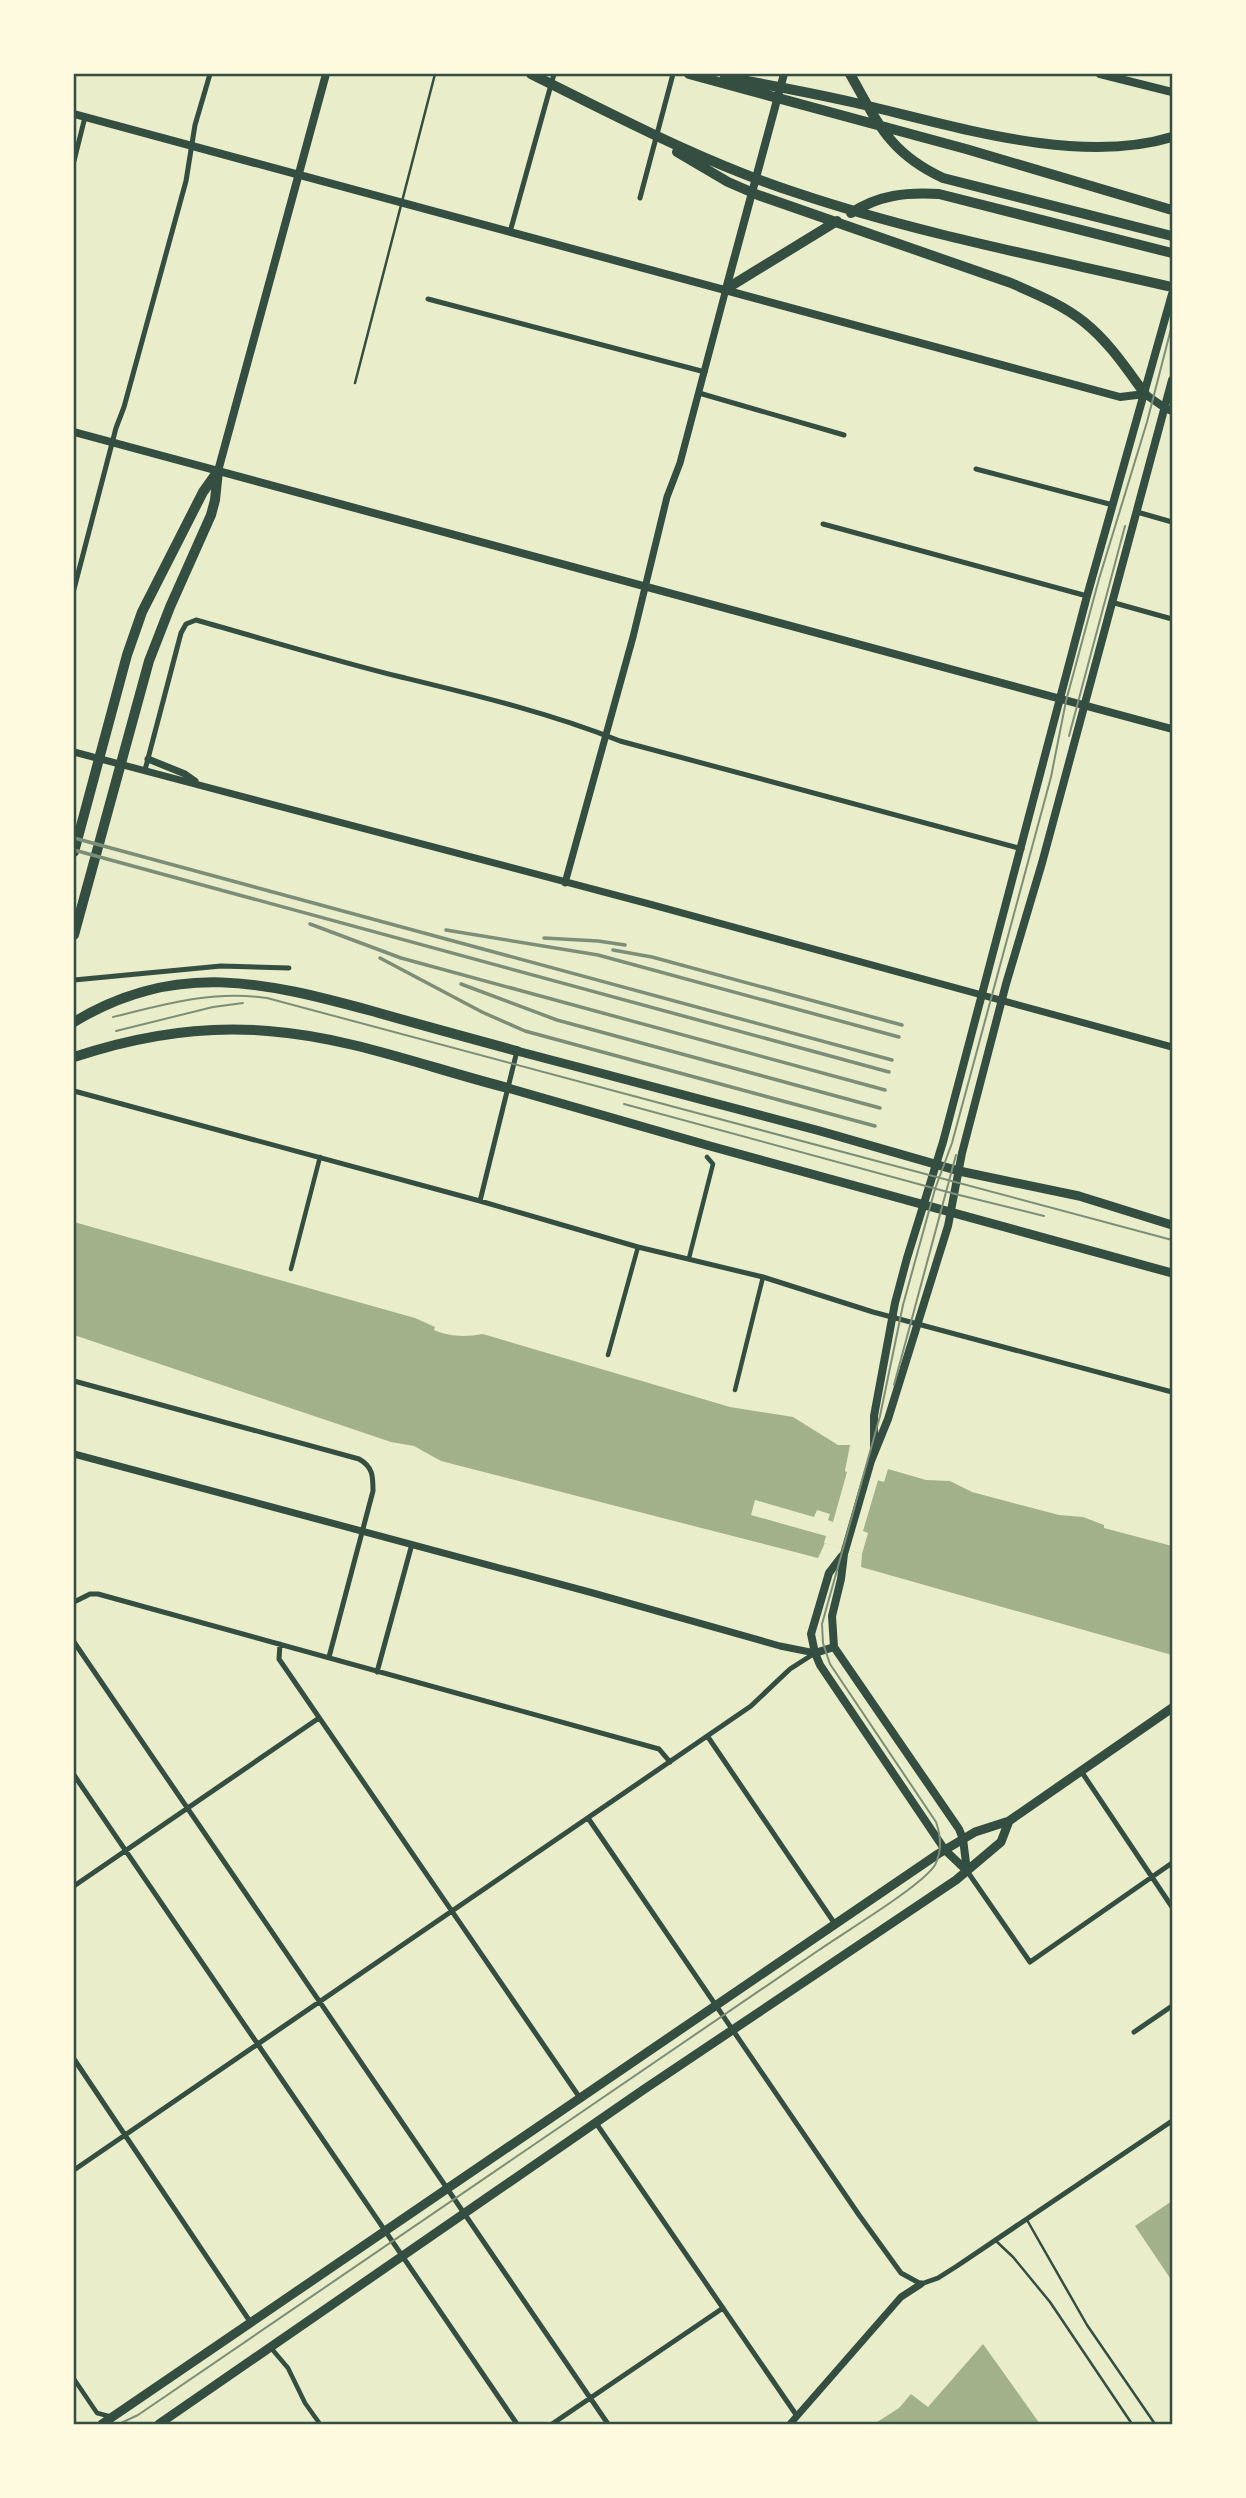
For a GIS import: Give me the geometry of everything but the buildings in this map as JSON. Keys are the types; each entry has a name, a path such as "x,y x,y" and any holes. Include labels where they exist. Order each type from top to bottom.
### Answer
{"highway":[{"path":"531,74 639,128 751,177 839,207 934,232 1172,287"},
{"path":"689,74 966,149 1172,210"},
{"path":"706,74 797,90 982,132 1045,142 1098,147 1142,145 1172,137"},
{"path":"850,74 892,144 908,159 943,178 1172,236"},
{"path":"639,128 699,166 758,195 1011,283 1067,310 1084,322 1115,353 1145,394"},
{"path":"726,289 857,208 894,194 939,194 1172,253"},
{"path":"74,852 127,655 142,612 202,492 218,471"},
{"path":"74,935 149,662 211,515 218,471"},
{"path":"74,1023 107,1005 133,995 197,983 235,982 273,986 517,1051"},
{"path":"74,1057 132,1040 166,1034 213,1029 270,1031 303,1035 359,1048 508,1088"}],"main road":[{"path":"218,471 326,74"},
{"path":"726,289 784,74"},
{"path":"1100,74 1172,92"},
{"path":"74,114 1120,397 1145,394 1169,410"},
{"path":"872,1457 874,1416 893,1317 1022,849 1087,596 1172,294"},
{"path":"967,1871 963,1839 958,1826 834,1647 832,1616 845,1551 872,1457 888,1419 951,1213 962,1153 1002,1001 1111,602 1169,410 1172,380"},
{"path":"74,432 1172,729"},
{"path":"517,1051 807,1127 959,1171 1079,1196 1172,1226"},
{"path":"508,1088 922,1206 1172,1273"},
{"path":"845,1551 829,1573 811,1634 815,1653 820,1665 945,1850 967,1871"},
{"path":"815,1653 834,1647"},
{"path":"102,2424 115,2421 251,2323 945,1850 975,1832 1009,1821 1172,1708"},
{"path":"159,2424 967,1871 1001,1842 1009,1821"}],"street":[{"path":"74,589 112,442 129,392 186,181 195,125 209,74"},
{"path":"510,232 554,74"},
{"path":"640,198 673,74"},
{"path":"74,161 85,117"},
{"path":"565,883 633,636 667,497 680,463 726,289"},
{"path":"428,299 705,372"},
{"path":"699,393 844,435"},
{"path":"976,469 1113,505"},
{"path":"1137,512 1172,522"},
{"path":"823,524 1087,596"},
{"path":"1111,602 1172,619"},
{"path":"145,770 181,633 190,620 196,620 493,700 586,727 620,741 1022,849"},
{"path":"74,752 1172,1047"},
{"path":"148,759 186,774 201,785"},
{"path":"74,980 221,966 289,968"},
{"path":"480,1200 517,1051"},
{"path":"74,1091 480,1200 638,1247 763,1277 893,1317 1172,1392"},
{"path":"291,1269 320,1157"},
{"path":"689,1258 713,1164 707,1157"},
{"path":"608,1355 638,1247"},
{"path":"735,1391 763,1277"},
{"path":"74,1381 359,1459 369,1464 372,1469 373,1491 329,1657"},
{"path":"74,1454 780,1646 815,1653"},
{"path":"377,1672 412,1544"},
{"path":"74,1602 90,1594 98,1594 659,1749 670,1762"},
{"path":"74,1642 608,2424"},
{"path":"280,1644 279,1658 579,2098"},
{"path":"74,2170 708,1737 751,1706 790,1670 815,1653"},
{"path":"74,1885 319,1717"},
{"path":"708,1737 835,1924"},
{"path":"1081,1771 1172,1907"},
{"path":"74,1775 517,2424"},
{"path":"588,1818 859,2215 901,2273 921,2284"},
{"path":"967,1871 1030,1962 1172,1863"},
{"path":"1134,2032 1172,2006"},
{"path":"74,2059 251,2323"},
{"path":"790,2424 901,2297 921,2284 938,2278 1172,2121"},
{"path":"596,2123 797,2416"},
{"path":"552,2424 723,2308"},
{"path":"271,2347 288,2368 305,2403 320,2424"},
{"path":"74,2379 97,2413 115,2421"}],"lane":[{"path":"355,383 435,74"},
{"path":"1026,2218 1087,2325 1155,2424"},
{"path":"995,2240 1013,2257 1050,2302 1132,2424"}],"shaded area":[{"path":"74,1222 415,1318 446,1334 483,1334 730,1407 793,1417 838,1445 850,1445 845,1471 884,1482 888,1469 926,1480 950,1481 972,1492 1059,1515 1083,1517 1104,1525 1104,1528 1172,1546 1172,1655 861,1567 862,1554 825,1543 818,1558 441,1461 414,1446 391,1442 74,1335"},
{"path":"1172,2201 1172,2281 1135,2226"},
{"path":"983,2344 1040,2424 874,2424 899,2408 911,2394 928,2407"}],"pier":[{"path":"849,1454 853,1455 849,1468 879,1477 863,1531 868,1533 862,1554 824,1543 826,1536 751,1515 755,1500 814,1517 817,1510 830,1514 828,1520 833,1522 847,1472"}],"tram line":[{"path":"119,2424 138,2415 881,1909 915,1885 935,1865 940,1844 936,1822 830,1664 823,1643 822,1624 880,1416 903,1305 935,1189 952,1143 1051,777 1066,701 1099,579 1147,422 1172,325"},
{"path":"1069,736 1125,526"},
{"path":"113,1017 208,997 267,998 1172,1240"},
{"path":"116,1031 213,1007 243,1003"},
{"path":"624,1104 1044,1216"},
{"path":"894,1385 956,1155"}],"railway":[{"path":"74,838 892,1060"},
{"path":"74,850 889,1072"},
{"path":"310,924 401,958 885,1090"},
{"path":"446,930 598,955 899,1037"},
{"path":"544,938 625,945"},
{"path":"613,950 652,957 902,1025"},
{"path":"380,958 482,1012 525,1031 875,1126"},
{"path":"461,984 557,1020 880,1108"}]}
